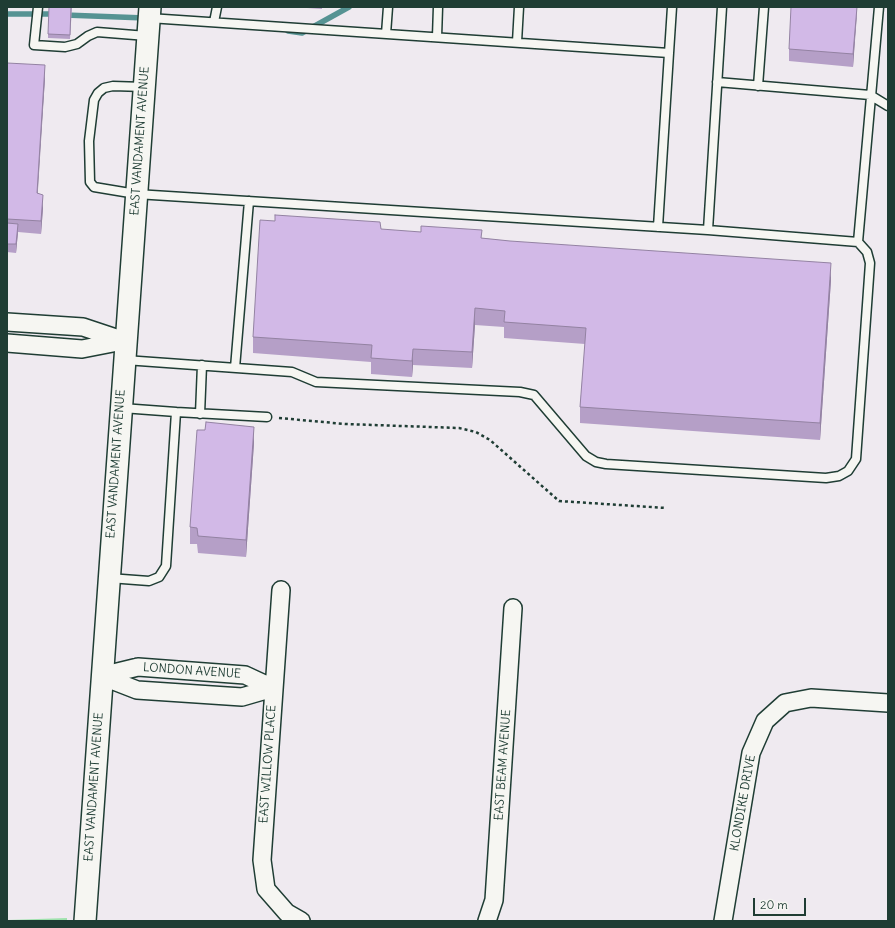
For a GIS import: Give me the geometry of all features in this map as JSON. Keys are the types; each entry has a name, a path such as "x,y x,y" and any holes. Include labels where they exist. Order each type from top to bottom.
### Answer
{"street":[{"name":"EAST VANDAMENT AVENUE","path":"85,921 120,408 149,20"},
{"path":"7,322 83,327 125,350"},
{"path":"37,345 38,324"},
{"path":"7,343 82,349 125,350"},
{"name":"EAST WILLOW PLACE","path":"281,590 262,860 266,889 287,912 301,921"},
{"name":"EAST BEAM AVENUE","path":"488,921 494,900 513,608"},
{"name":"LONDON AVENUE","path":"101,676 138,667 244,674 273,688"},
{"name":"LONDON AVENUE","path":"101,676 137,690 242,697 273,688"},
{"name":"KLONDIKE DRIVE","path":"723,921 751,753 764,721 785,703 811,698 888,703"}],"lane":[{"path":"38,7 34,45 65,47 77,44 88,36 97,32 149,20 214,22 669,53"},
{"path":"214,22 217,7"},
{"path":"386,34 388,7"},
{"path":"437,37 438,7"},
{"path":"517,42 519,7"},
{"path":"658,227 672,7"},
{"path":"708,230 722,7"},
{"path":"758,86 764,7"},
{"path":"858,242 878,7"},
{"path":"717,82 870,95 888,106"},
{"path":"125,350 202,366 292,372 316,382 520,392 534,395 586,456 596,462 606,464 826,478 839,476 848,471 856,459 870,263 867,252 858,242 708,230 136,194 94,187 90,182 89,140 94,100 98,92 104,88 113,86 144,87"},
{"path":"235,368 249,201"},
{"path":"200,414 202,366"},
{"path":"120,408 267,417"},
{"path":"108,578 149,581 159,577 166,566 176,412"}],"path":[{"path":"267,417 344,424 459,428 476,432 490,440 559,502 666,508"}],"green space":[{"path":"67,918 67,921 7,921 7,920"}],"building":[{"path":"49,7 71,7 70,35 48,34"},
{"path":"791,7 857,7 853,54 789,49"},
{"path":"7,63 45,65 37,193 43,195 41,221 7,219"},
{"path":"275,215 380,222 381,229 421,232 421,226 482,230 481,238 510,241 831,263 820,423 580,407 586,328 504,322 505,311 475,308 472,352 413,349 412,361 371,358 372,345 253,337 260,220 275,221"},
{"path":"7,223 18,224 16,244 7,244"},
{"path":"206,422 254,427 246,540 198,536 197,528 190,527 197,430 205,430"}],"waterway":[{"path":"288,31 302,33 349,7"},
{"path":"7,14 57,14"},
{"path":"65,15 145,18"}]}
